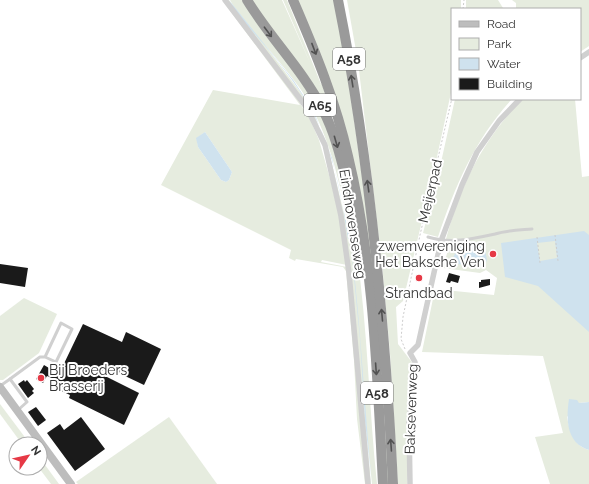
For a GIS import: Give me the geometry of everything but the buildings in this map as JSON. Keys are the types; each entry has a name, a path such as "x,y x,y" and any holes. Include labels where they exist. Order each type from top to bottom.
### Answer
{"highway":[{"name":"A65","path":"247,0 306,82 322,109 333,134 353,206 361,226"},
{"name":"A58","path":"293,0 326,82 338,118 348,156 361,226 371,302 383,484"},
{"name":"A58","path":"338,0 358,119 372,219 385,347 393,484"}],"street":[{"name":"Eindhovenseweg","path":"225,0 307,108 317,127 328,154 342,216 349,273 368,484"},
{"name":"Baksevenweg","path":"410,484 409,423 415,362 410,353 418,345 441,241 462,185 478,152 499,121 519,100"},
{"path":"0,387 71,484"}],"lane":[{"path":"428,237 441,241 464,240 496,233 532,229"},
{"path":"0,387 40,357 45,357 56,362 72,329 61,323 45,357"},
{"path":"10,379 28,402 17,410"}],"path":[{"name":"Meijerpad","path":"410,353 404,347 401,339 403,317 420,235 452,100"},
{"path":"555,235 558,261"},
{"path":"537,237 540,263"}],"green space":[{"path":"222,0 289,87 309,117 319,140 339,216 347,265 322,260 321,262 347,267 367,484 365,484 357,419 354,361 346,271 343,267 296,259 295,261 289,258 291,250 161,185 213,90 300,105","holes":["205,132 232,172 229,180 226,182 221,180 198,147 197,138"]},
{"path":"226,0 229,0 235,9 230,0 242,0 301,80 318,109 333,148 349,210 356,249 365,327 377,484 372,484 362,382 371,484 369,484 352,287 328,161 314,121","holes":["264,44 302,91 319,123 326,139 336,172 350,238 331,160 316,119 301,93"]},
{"path":"249,0 282,0 311,65 283,0 287,0 321,84 318,85 322,84 334,124 332,124"},
{"path":"296,0 335,0 347,70 372,247 389,484 387,484 360,194"},
{"path":"347,0 461,0 461,8 451,8 451,93 403,301 396,307 398,344 414,365 407,484 398,484 390,353 382,264 358,62"},
{"path":"466,0 498,0 503,8 466,8"},
{"path":"512,0 589,0 589,46 581,51 581,8 516,8 516,3"},
{"path":"455,100 511,100 487,130 477,147 459,181 438,237 423,233"},
{"path":"521,100 575,100 582,177 589,176 589,402 579,403 567,417 569,428 573,437 579,445 589,450 589,484 550,484 535,437 563,433 543,356 422,352 435,289 494,295 497,278 486,270 480,273 443,268 451,239 446,239 459,199 475,164 485,147 508,115"},
{"path":"24,298 57,314 39,353 3,380 0,380 0,316"},
{"path":"0,404 24,436 16,436 0,414"},
{"path":"169,417 217,484 78,484 76,482"},
{"path":"48,469 59,484 51,484 45,476 48,476"}],"water":[{"path":"229,0 294,81 314,112 320,127 312,111 295,85 236,12"},
{"path":"205,132 232,172 229,180 226,182 221,180 198,147 196,138"},
{"path":"343,206 350,239 348,239"},
{"path":"584,231 589,235 589,332 538,286 505,277 501,243","holes":["555,241 557,258 540,261 537,243"]},
{"path":"484,244 487,260 484,266 456,264 452,260 457,249 460,247"},
{"path":"351,246 357,305 359,327"},
{"path":"360,346 372,484 365,421"},
{"path":"569,399 577,400 579,403 589,402 589,450 581,447 576,442 569,429"}],"place":[{"name":"zwemvereniging Het Baksche Ven","path":"493,254"},
{"name":"Strandbad","path":"419,278"},
{"name":"Bij Broeders Brasserij","path":"41,378"}]}
